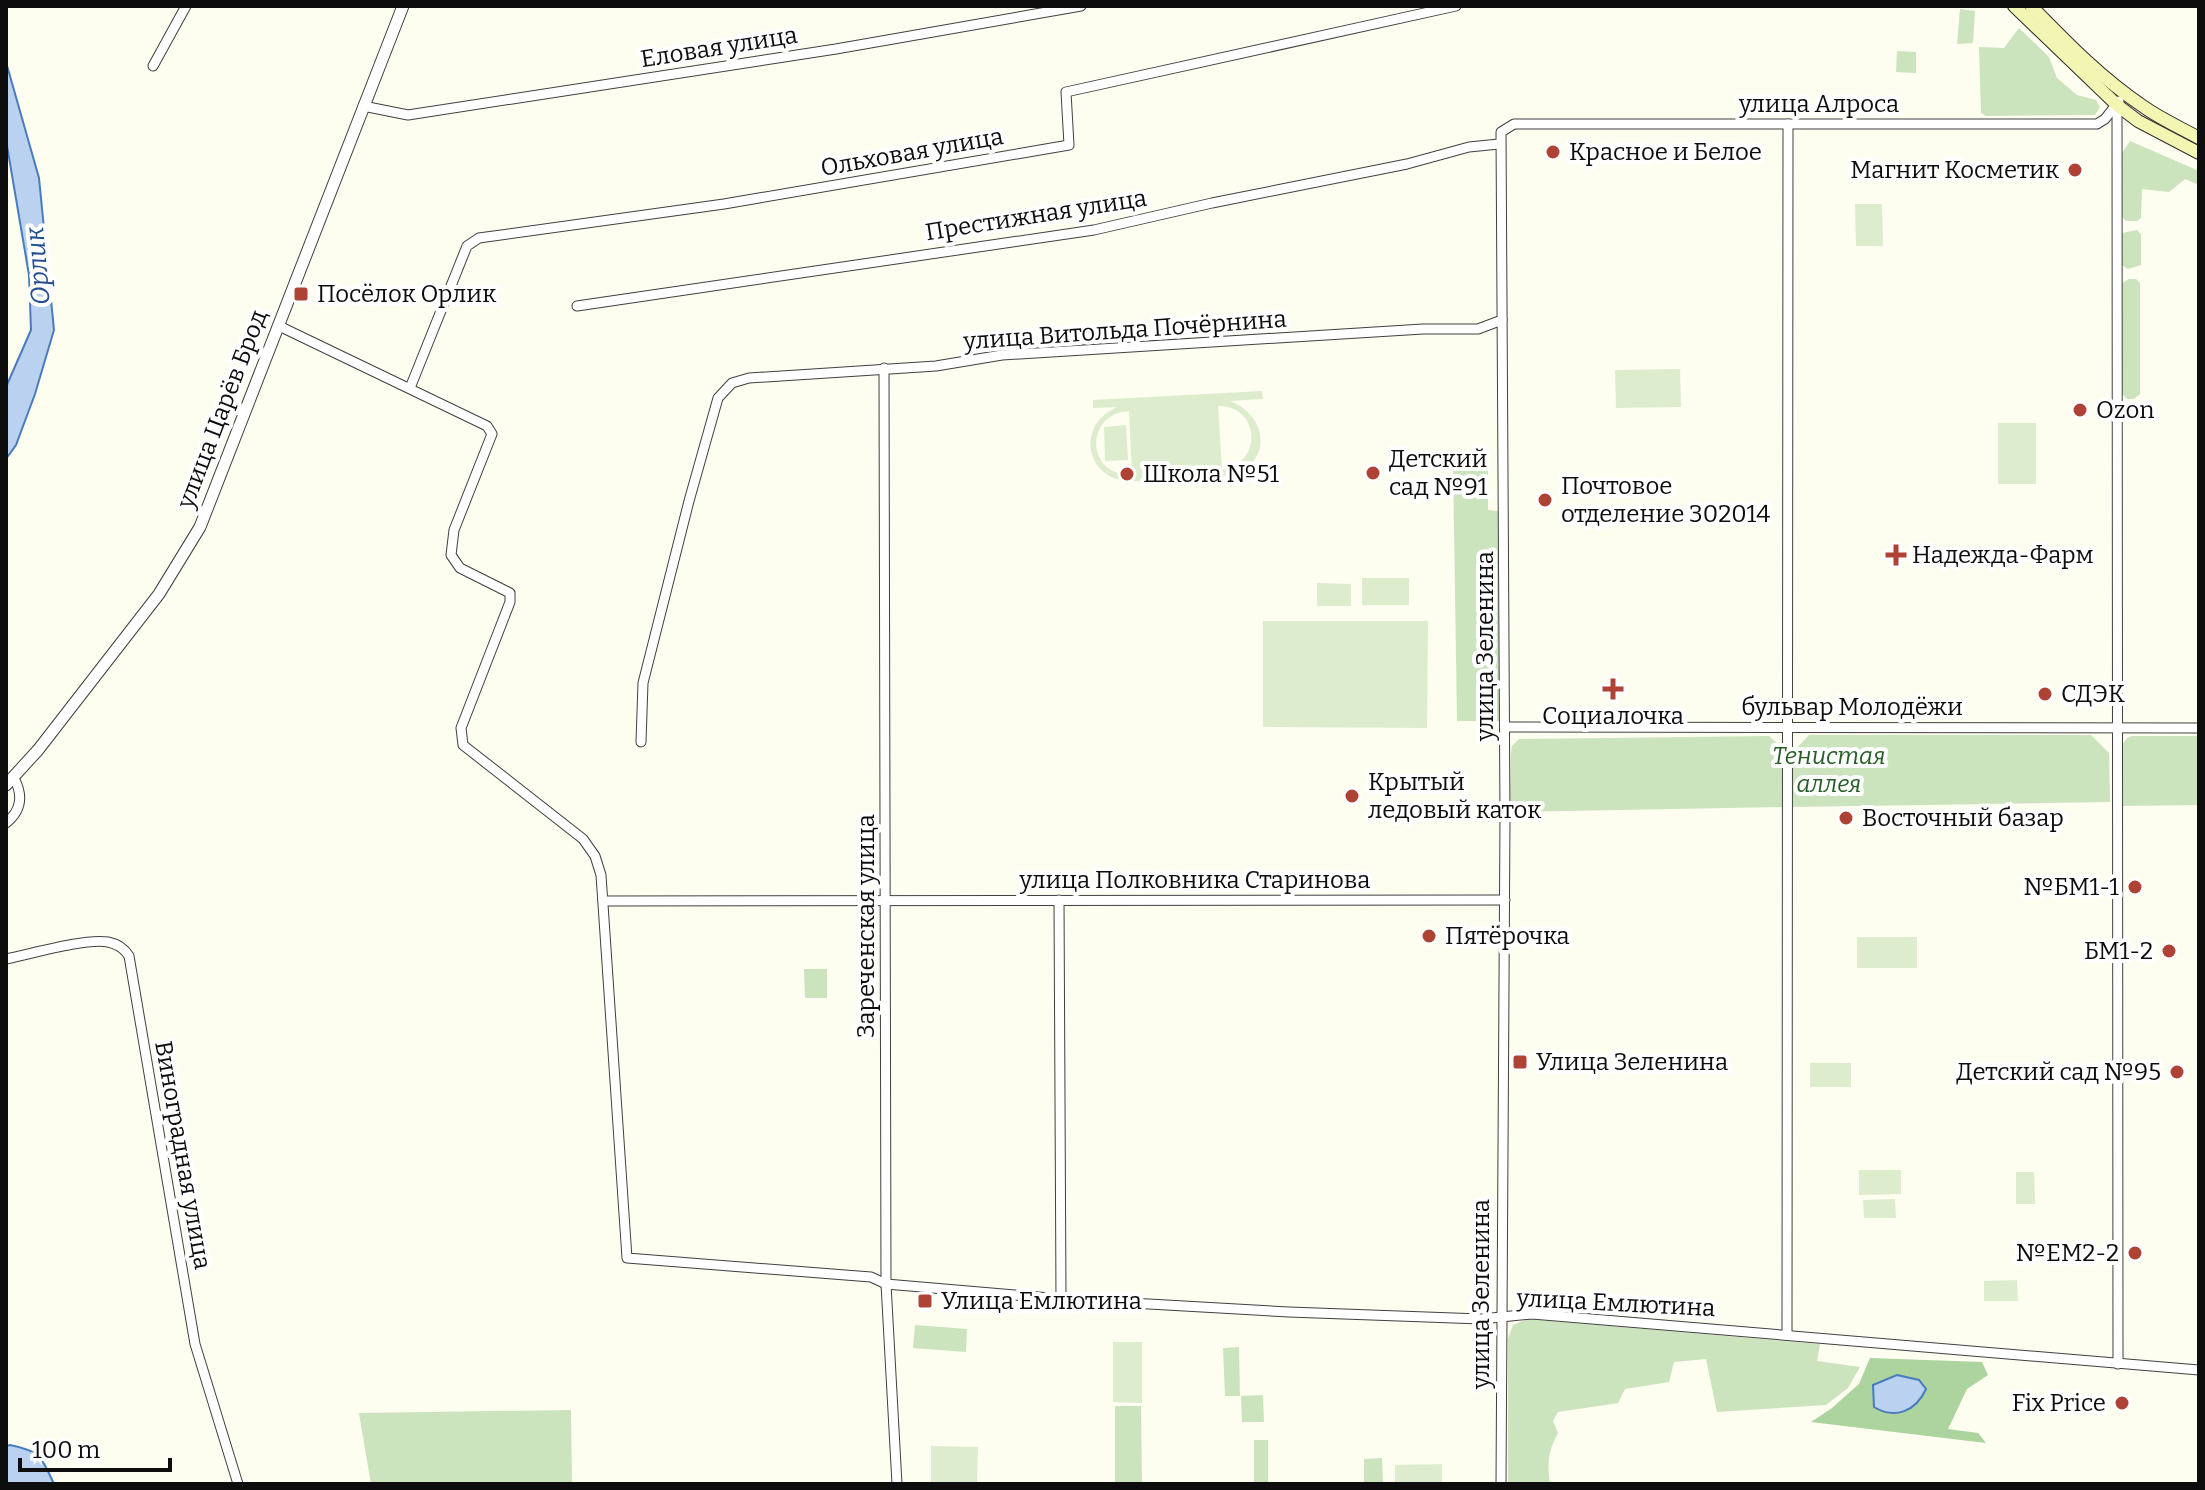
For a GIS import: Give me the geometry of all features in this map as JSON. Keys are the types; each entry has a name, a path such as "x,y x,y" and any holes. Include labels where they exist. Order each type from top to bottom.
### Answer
{"main road":[{"path":"2014,6 2117,105 2138,121 2199,153"},
{"path":"2031,6 2124,93 2146,109 2199,138"}],"street":[{"path":"153,66 186,6"},
{"name":"улица Царёв Брод","path":"10,782 159,594 191,545 211,502 403,6"},
{"name":"Еловая улица","path":"363,106 408,115 836,49 1081,6"},
{"name":"Ольховая улица","path":"410,388 467,246 479,238 724,204 1069,145 1066,92 1456,6"},
{"path":"2118,1364 2117,105 2124,93"},
{"name":"улица Алроса","path":"1499,144 1501,132 1514,124 2097,124 2117,105"},
{"path":"1787,1334 1788,124"},
{"name":"Престижная улица","path":"577,306 1094,230 1407,164 1469,147 1499,144"},
{"name":"улица Зеленина","path":"1499,144 1505,727 1501,1484"},
{"name":"улица Витольда Почёрнина","path":"641,742 643,683 689,501 718,398 732,383 749,378 936,366 1002,355 1423,329 1478,329 1502,320"},
{"path":"279,326 487,426 492,434 454,530 451,555 460,568 510,593 510,602 461,728 463,745 583,839 598,865 603,901"},
{"name":"Зареченская улица","path":"884,368 886,1284 897,1484"},
{"name":"бульвар Молодёжи","path":"1505,727 2199,728"},
{"path":"6,823 19,806 21,795 10,782"},
{"path":"1059,900 1061,1299"},
{"name":"улица Полковника Старинова","path":"603,901 1505,900"},
{"name":"улица Емлютина","path":"603,901 627,1258 871,1277 886,1284 1061,1299 1481,1319 1532,1314 2199,1370"},
{"name":"Виноградная улица","path":"6,959 98,941 117,944 129,956 195,1344 238,1484"}],"green space":[{"path":"1960,9 1975,11 1973,43 1957,44"},
{"path":"2019,28 2049,57 2057,78 2077,95 2096,100 2100,107 2095,115 1986,116 1981,113 1979,47 2004,48"},
{"path":"1897,51 1916,52 1916,73 1896,72"},
{"path":"2130,141 2199,171 2199,185 2185,179 2169,192 2142,189 2141,218 2126,221 2122,217 2122,153"},
{"path":"1855,204 1882,204 1883,246 1856,246"},
{"path":"2137,230 2141,234 2141,265 2128,269 2122,265 2122,233"},
{"path":"2129,279 2140,283 2140,394 2134,399 2127,399 2122,394 2122,283"},
{"path":"1680,369 1681,407 1616,408 1615,370"},
{"path":"1262,391 1263,399 1230,401 1253,418 1261,442 1258,453 1252,463 1241,471 1226,476 1152,481 1114,478 1099,467 1090,444 1097,423 1117,407 1093,408 1093,400","holes":["1218,406 1232,408 1242,415 1252,435 1245,457 1236,465 1222,469","1129,411 1132,474 1117,473 1099,457 1096,445 1098,433 1114,415"]},
{"path":"1998,423 2036,423 2036,484 1998,484"},
{"path":"1126,425 1128,460 1105,461 1104,427"},
{"path":"1488,461 1488,510 1498,511 1499,721 1457,721 1453,462"},
{"path":"1362,578 1409,578 1409,605 1362,605"},
{"path":"1317,583 1351,584 1351,606 1317,606"},
{"path":"1263,621 1428,621 1427,728 1263,727"},
{"name":"Тенистая аллея","path":"1809,735 2091,735 2109,753 2110,802 1793,807 1793,752"},
{"path":"1769,736 1783,749 1783,807 1510,812 1511,754 1512,746 1519,739"},
{"path":"2132,736 2199,736 2199,805 2122,806 2122,745"},
{"path":"1857,937 1917,937 1917,968 1857,968"},
{"path":"804,969 827,969 827,998 805,998"},
{"path":"1810,1063 1851,1063 1851,1087 1810,1087"},
{"path":"1859,1170 1901,1170 1901,1194 1859,1195"},
{"path":"2016,1172 2034,1172 2035,1204 2016,1204"},
{"path":"1895,1199 1896,1218 1864,1218 1863,1200"},
{"path":"2017,1280 2018,1301 1984,1301 1984,1281"},
{"path":"1527,1319 1820,1344 1817,1361 1860,1367 1848,1388 1826,1405 1717,1412 1706,1359 1674,1362 1669,1382 1625,1389 1618,1403 1558,1412 1553,1421 1558,1433 1549,1458 1550,1484 1508,1484 1508,1338 1513,1325"},
{"path":"915,1325 967,1329 966,1352 913,1348"},
{"path":"1113,1342 1142,1342 1142,1403 1113,1402"},
{"path":"1239,1347 1240,1396 1225,1396 1223,1348"},
{"path":"1870,1358 1982,1362 1988,1375 1967,1389 1948,1429 1978,1433 1986,1443 1811,1422 1859,1384"},
{"path":"1263,1395 1264,1422 1242,1422 1241,1396"},
{"path":"1115,1406 1141,1406 1142,1484 1115,1484"},
{"path":"571,1410 572,1484 371,1484 359,1413"},
{"path":"1254,1440 1268,1440 1268,1484 1254,1484"},
{"path":"931,1446 978,1447 977,1483 931,1482"},
{"path":"1382,1458 1383,1484 1364,1484 1364,1459"},
{"path":"1442,1464 1442,1484 1395,1484 1395,1465"}],"water":[{"name":"Орлик","path":"6,62 39,178 54,330 35,394 16,445 6,459 6,387 31,330 29,275 6,140"},
{"path":"1897,1375 1919,1380 1926,1389 1922,1397 1911,1408 1897,1413 1874,1407 1873,1385"},
{"path":"6,1446 38,1456 54,1484 6,1484"}],"place":[{"name":"Красное и Белое","path":"1553,152"},
{"name":"Магнит Косметик","path":"2075,170"},
{"name":"Посёлок Орлик","path":"301,294"},
{"name":"Ozon","path":"2080,410"},
{"name":"Детский сад №91","path":"1373,473"},
{"name":"Школа №51","path":"1127,474"},
{"name":"Почтовое отделение 302014","path":"1545,500"},
{"name":"Надежда-Фарм","path":"1896,555"},
{"name":"Социалочка","path":"1613,689"},
{"name":"СДЭК","path":"2045,694"},
{"name":"Крытый ледовый каток","path":"1352,796"},
{"name":"Восточный базар","path":"1846,818"},
{"name":"№БМ1-1","path":"2135,887"},
{"name":"Пятёрочка","path":"1429,936"},
{"name":"БМ1-2","path":"2169,951"},
{"name":"Улица Зеленина","path":"1520,1062"},
{"name":"Детский сад №95","path":"2177,1072"},
{"name":"№ЕМ2-2","path":"2135,1253"},
{"name":"Улица Емлютина","path":"925,1301"},
{"name":"Fix Price","path":"2122,1403"}]}
